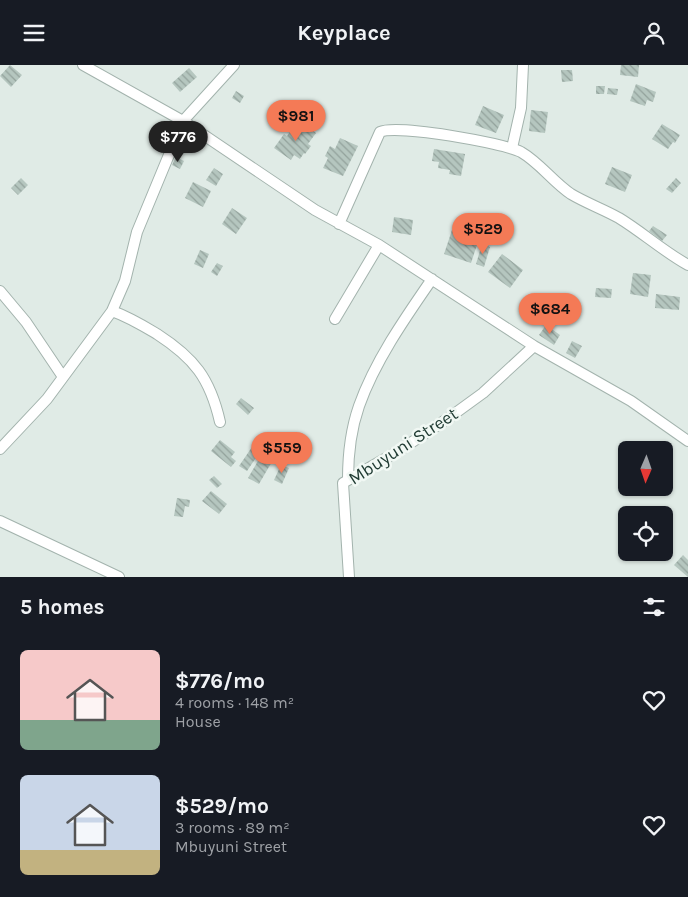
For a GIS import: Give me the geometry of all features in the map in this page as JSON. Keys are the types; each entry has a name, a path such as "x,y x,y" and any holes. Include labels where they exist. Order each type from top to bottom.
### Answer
{"street":[{"path":"83,65 183,121 315,210 379,245 534,346 631,401 688,441"},
{"path":"0,449 47,399 112,311 125,281 137,232 183,121 234,65"},
{"path":"512,148 520,108 523,65"},
{"path":"339,224 380,132 403,129 512,148 534,162 571,194 619,218 688,265"},
{"path":"335,319 379,245"},
{"path":"348,479 349,455 359,407 399,329 432,279"},
{"path":"0,291 31,329 62,377"},
{"path":"112,311 135,321 184,352 202,373 215,398 220,422"},
{"name":"Mbuyuni Street","path":"349,577 342,486 348,479 400,450 483,393 534,346"},
{"path":"0,521 102,574 119,577"}],"building":[{"path":"10,65 22,75 11,87 0,76"},
{"path":"621,65 639,65 638,77 620,75"},
{"path":"189,68 197,77 180,92 172,83"},
{"path":"561,70 572,70 573,81 562,82"},
{"path":"636,84 656,92 653,102 647,100 645,106 630,101"},
{"path":"596,86 605,86 604,94 596,94"},
{"path":"608,88 618,89 617,95 607,94"},
{"path":"236,91 244,96 240,103 232,98"},
{"path":"483,106 504,115 496,133 475,125"},
{"path":"531,110 548,112 545,133 529,131"},
{"path":"303,123 316,133 308,144 311,146 305,154 300,159 294,155 291,160 274,148 284,134 287,136 295,125 300,128"},
{"path":"662,124 680,135 668,149 652,139"},
{"path":"340,138 358,146 343,176 323,168 328,158 325,156 330,146 335,149"},
{"path":"434,149 465,154 461,176 449,174 450,170 438,168 439,162 432,161"},
{"path":"176,157 184,161 180,169 172,165"},
{"path":"612,167 632,175 625,192 605,184"},
{"path":"214,168 223,174 216,186 206,180"},
{"path":"21,178 28,185 18,195 11,188"},
{"path":"676,178 681,183 672,193 666,189"},
{"path":"193,182 211,191 203,207 185,198"},
{"path":"232,208 247,218 236,234 222,224"},
{"path":"394,217 413,220 411,235 392,232"},
{"path":"653,226 667,235 662,241 649,231"},
{"path":"452,230 466,235 464,240 477,245 471,263 444,254"},
{"path":"482,244 490,247 484,267 476,264"},
{"path":"200,250 209,254 203,268 194,264"},
{"path":"502,254 523,270 510,288 488,272"},
{"path":"217,263 223,266 217,276 211,272"},
{"path":"633,273 651,275 648,297 630,294"},
{"path":"596,288 612,289 611,298 595,297"},
{"path":"656,294 680,297 679,310 655,308"},
{"path":"546,325 560,335 554,345 539,335"},
{"path":"572,341 582,346 575,358 566,353"},
{"path":"241,398 254,408 248,415 236,404"},
{"path":"220,440 235,452 231,457 236,461 231,467 211,451"},
{"path":"252,447 260,452 247,471 239,466"},
{"path":"262,454 273,460 259,484 248,478"},
{"path":"281,465 289,468 282,484 274,480"},
{"path":"214,476 222,484 217,488 209,480"},
{"path":"211,491 227,504 219,514 202,501"},
{"path":"177,498 190,500 189,507 185,506 183,517 174,516"},
{"path":"683,555 688,560 688,577 674,565"}]}
